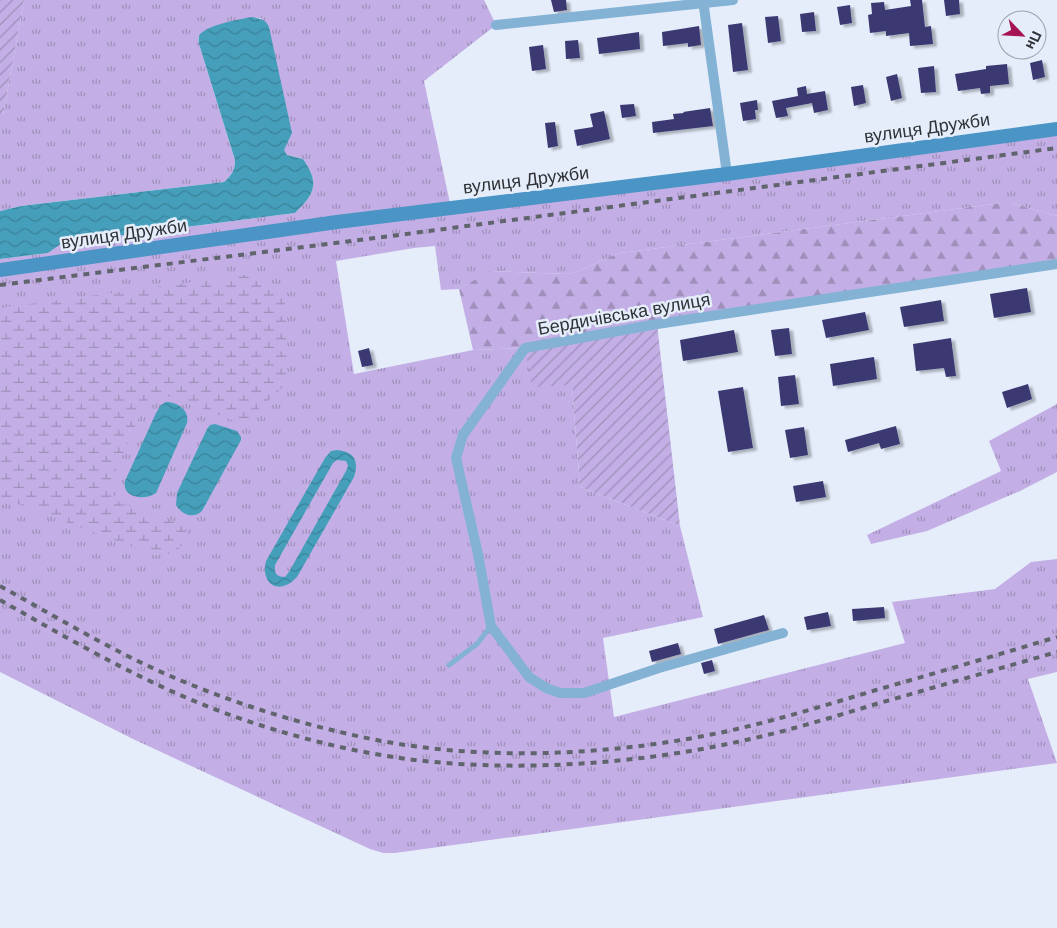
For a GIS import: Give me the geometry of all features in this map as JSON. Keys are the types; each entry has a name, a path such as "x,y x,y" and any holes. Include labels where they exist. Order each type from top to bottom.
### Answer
{"street":[{"path":"496,25 733,0"},
{"path":"703,2 727,174"},
{"name":"вулиця Дружби","path":"0,270 328,224 727,174 1057,129"},
{"name":"Бердичівська вулиця","path":"783,633 659,668 584,692 560,693 546,688 530,677 492,626 456,458 463,435 525,348 656,324 1057,264"}],"lane":[{"path":"449,665 477,644 492,626"}],"green space":[{"path":"0,0 24,0 3,115 0,115"},
{"path":"24,0 484,0 496,25 424,81 451,208 1057,129 1057,216 1011,203 1001,203 621,253 567,274 491,271 459,289 441,290 435,246 336,261 354,374 473,350 525,348 572,385 580,487 680,526 703,617 603,638 614,717 905,643 892,602 995,589 1031,562 1057,559 1057,672 1028,679 1057,763 395,853 383,853 370,849 133,739 0,672 0,259 48,253 68,239 86,234 102,238 295,213 307,200 313,188 312,175 303,159 287,155 284,150 261,18 252,18 236,20 198,37 235,160 232,172 224,182 21,206 0,211 0,115 3,115"},
{"path":"1011,203 1057,216 1057,264 525,348 473,350 459,289 490,271 567,274 621,253"},
{"path":"252,275 271,282 280,292 286,306 288,361 286,381 281,389 244,422 236,422 164,393 150,397 145,403 112,480 112,492 119,502 183,525 188,532 183,544 179,548 171,553 153,555 0,497 0,308"},
{"path":"657,324 680,526 580,487 572,385 532,387 525,348"},
{"path":"1057,404 1057,472 1020,491 927,531 871,544 867,535 1001,471 989,441"}],"water":[{"path":"251,17 259,18 268,24 269,27 292,133 284,150 287,155 303,159 312,175 313,188 311,194 295,213 101,238 86,234 68,239 48,253 0,259 0,211 21,206 224,182 234,170 235,160 199,44 199,37 202,32 214,26"},
{"path":"166,402 174,403 185,411 187,423 156,493 146,497 135,496 127,491 125,481 156,413 161,405"},
{"path":"215,424 237,431 241,440 202,511 195,515 188,515 176,505 177,493 207,429 210,425"},
{"path":"331,451 343,451 352,455 356,462 354,477 297,577 291,583 284,586 278,587 273,585 266,576 266,561 325,458","holes":["337,460 346,461 348,466 346,471 289,572 285,577 278,576 275,571 275,565 333,463"]}],"building":[{"path":"551,0 566,0 567,10 554,12"},
{"path":"910,0 922,0 925,27 931,26 933,44 910,46 909,33 886,36 886,31 870,33 868,15 872,14 871,3 884,2 885,10 911,6"},
{"path":"944,0 959,0 960,14 946,16"},
{"path":"850,5 852,23 840,25 837,7"},
{"path":"814,12 816,31 802,32 800,14"},
{"path":"778,16 781,41 768,43 765,17"},
{"path":"742,23 748,70 733,72 728,25"},
{"path":"699,26 701,45 688,47 688,43 663,46 662,32"},
{"path":"639,32 640,49 599,54 597,38"},
{"path":"578,40 580,58 566,59 565,41"},
{"path":"543,45 546,69 532,71 529,47"},
{"path":"1042,60 1045,77 1033,80 1030,63"},
{"path":"1007,64 1009,84 990,86 990,93 981,94 980,88 958,91 955,74 986,69 986,66"},
{"path":"934,66 936,92 921,93 918,68"},
{"path":"897,74 902,98 891,101 886,77"},
{"path":"863,85 866,103 854,106 851,87"},
{"path":"806,86 807,94 825,91 828,110 814,113 812,103 786,108 788,116 776,118 772,101 798,96 797,88"},
{"path":"757,100 758,110 755,110 756,119 743,121 740,103"},
{"path":"634,104 636,116 622,118 620,105"},
{"path":"710,108 713,126 653,133 652,122 674,119 673,114"},
{"path":"604,111 610,139 577,146 574,130 593,127 590,114"},
{"path":"555,122 558,146 548,148 545,123"},
{"path":"1027,288 1031,312 994,318 990,294"},
{"path":"941,300 944,321 904,327 900,307"},
{"path":"865,312 869,330 826,338 822,320"},
{"path":"789,328 792,354 775,356 771,330"},
{"path":"734,330 738,352 683,361 680,340"},
{"path":"951,338 956,376 946,377 944,368 916,371 913,344"},
{"path":"369,348 373,365 362,367 358,351"},
{"path":"874,357 877,379 833,386 830,364"},
{"path":"795,375 799,404 781,406 778,377"},
{"path":"1028,384 1032,399 1007,408 1002,392"},
{"path":"743,387 753,448 728,452 718,391"},
{"path":"896,426 900,444 881,449 879,443 848,452 845,440"},
{"path":"804,427 808,455 790,458 785,430"},
{"path":"823,481 826,497 796,502 793,486"},
{"path":"884,607 885,618 853,621 852,609"},
{"path":"828,612 831,626 807,630 804,617"},
{"path":"764,615 769,630 718,644 714,629"},
{"path":"678,643 681,654 652,662 649,651"},
{"path":"712,660 715,671 704,674 701,663"}],"railway":[{"path":"0,285 391,236 1057,148"},
{"path":"0,586 135,660 204,690 248,706 362,737 454,751 550,753 598,750 692,738 737,729 807,711 1057,637"},
{"path":"0,600 143,678 233,716 295,736 358,751 440,763 525,766 568,764 612,761 697,750 772,734 1057,652"}]}
